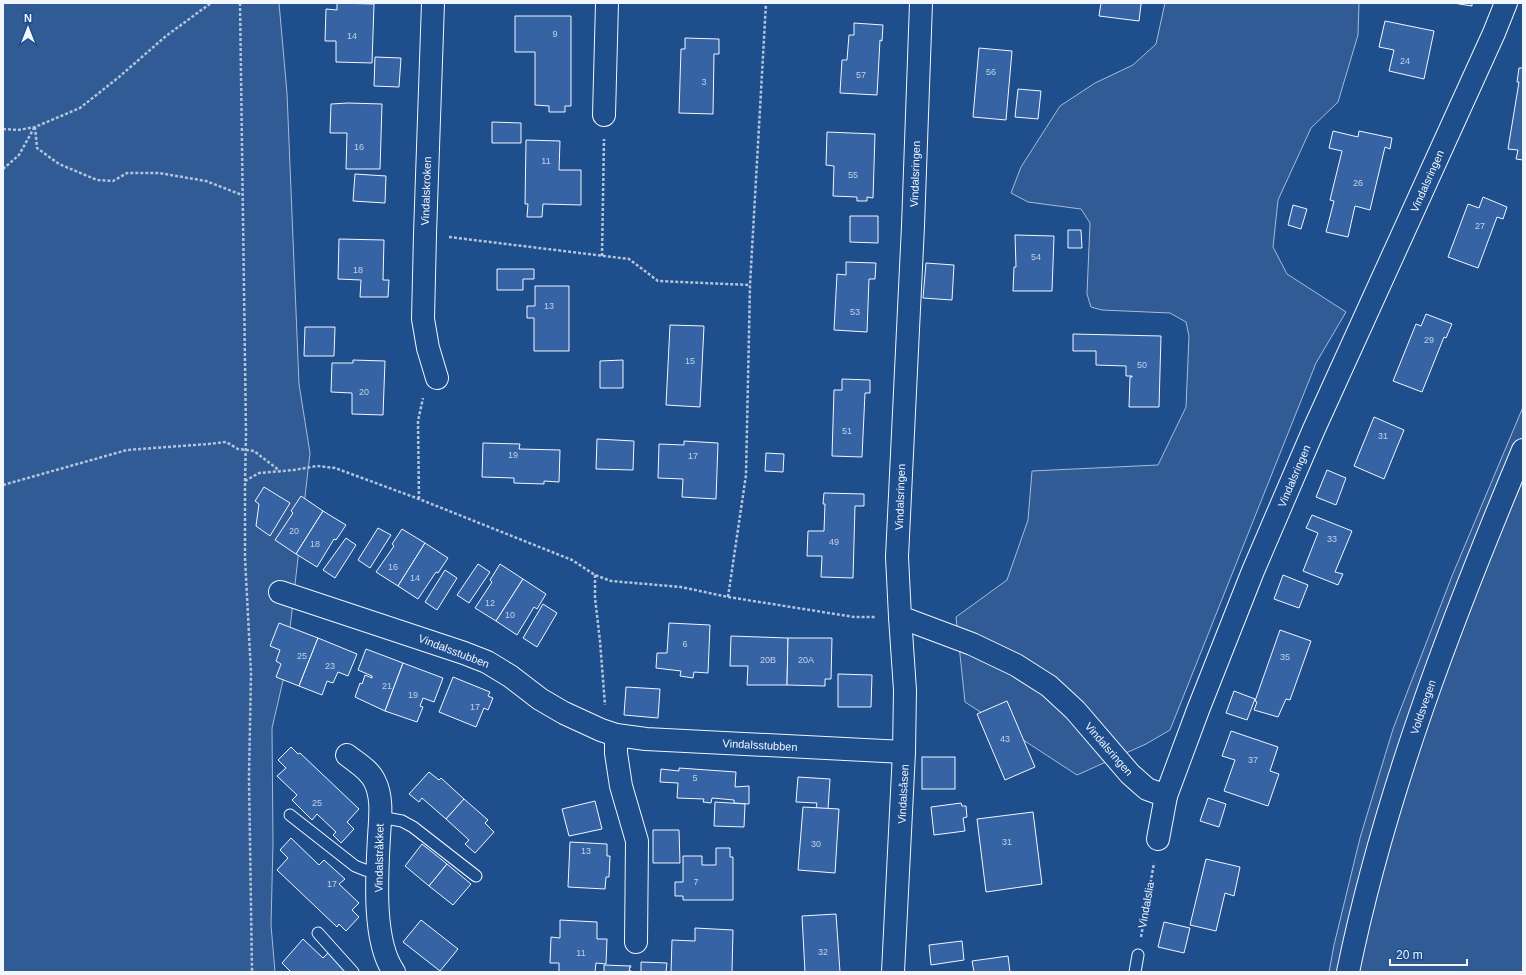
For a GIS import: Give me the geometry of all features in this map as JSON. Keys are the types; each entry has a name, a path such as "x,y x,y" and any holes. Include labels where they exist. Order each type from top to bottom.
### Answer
{"main road":[{"name":"Vindalskroken","path":"433,3 425,234 424,319 428,348 437,378"},
{"path":"604,115 607,3"},
{"name":"Vindalsringen","path":"921,3 913,226 897,557 900,617 972,644 1016,665 1049,686 1075,710 1130,774 1147,789 1166,796 1253,571 1302,458 1494,34 1506,3"},
{"name":"Voldsvegen","path":"1348,972 1362,906 1375,856 1422,708 1454,619 1523,450"},
{"name":"Vindalsstubben","path":"280,592 464,652 487,662 510,676 540,699 564,713 609,732 646,739 904,752"},
{"name":"Vindalsåsen","path":"892,972 904,752 905,690 900,617"},
{"path":"609,732 616,753 620,780 637,841 636,942"},
{"name":"Vindalstråkket","path":"347,755 370,773 376,782 379,795 380,817 377,872 380,932 384,951 394,972"},
{"path":"1158,839 1166,796"}],"lane":[{"path":"290,815 355,866 365,870 377,872"},
{"path":"380,817 402,821 413,827 476,876"},
{"path":"318,933 354,972"},
{"path":"1135,972 1138,955"}],"path":[{"path":"3,129 18,130 35,127 80,108 166,36 211,3"},
{"path":"240,3 246,450 244,481 245,558 251,673 249,777 252,972"},
{"path":"728,597 746,475 750,285 766,3"},
{"path":"602,256 604,115"},
{"path":"3,169 19,155 35,127"},
{"path":"35,127 37,148 59,164 97,180 114,181 127,173 159,173 206,181 242,195"},
{"path":"425,234 629,259 658,281 750,285"},
{"path":"419,499 418,421 421,403 425,393 437,378"},
{"path":"3,485 127,450 226,442 238,449 254,451 280,471"},
{"path":"244,481 259,474 280,471 317,466 335,468 419,499 572,560 595,574 611,581 681,587 728,597 854,617 900,617"},
{"path":"595,574 595,598 605,710 609,732"},
{"name":"Vindalslia","path":"1138,955 1158,839"}],"shaded area":[{"path":"3,3 279,3 287,93 299,384 310,453 285,672 272,728 273,843 271,925 275,972 3,972"},
{"path":"1165,3 1359,3 1358,35 1338,102 1311,128 1278,200 1273,247 1287,274 1346,312 1316,363 1170,730 1146,744 1077,775 965,702 956,617 1007,580 1028,520 1032,471 1158,465 1186,407 1189,336 1186,322 1170,313 1102,310 1091,307 1087,294 1090,223 1081,209 1028,202 1011,193 1021,167 1060,106 1095,83 1133,65 1156,44"},
{"path":"1523,407 1523,972 1329,972 1334,945 1360,838 1393,729 1452,576"}],"building":[{"path":"337,3 374,4 372,63 336,62 336,41 325,41 326,9 337,10"},
{"path":"1101,3 1145,3 1141,4 1139,21 1099,16"},
{"path":"1453,3 1472,3 1472,6"},
{"path":"515,16 571,16 571,106 565,106 565,112 549,112 549,106 535,105 535,52 515,52"},
{"path":"1385,21 1434,31 1424,79 1389,71 1394,50 1379,47"},
{"path":"854,23 883,25 882,41 880,40 877,95 840,93 842,60 847,60 849,35 854,35"},
{"path":"685,38 719,39 719,54 714,54 713,114 679,113 681,49 685,49"},
{"path":"979,48 1012,51 1006,120 973,117"},
{"path":"375,57 401,58 399,87 374,86"},
{"path":"1519,68 1523,68 1523,160 1516,159 1518,150 1508,149 1519,82 1517,82"},
{"path":"1018,89 1041,91 1038,119 1015,117"},
{"path":"331,104 382,104 380,169 346,169 347,133 330,133"},
{"path":"492,122 521,123 521,143 492,143"},
{"path":"1333,131 1358,137 1359,131 1392,138 1390,149 1385,147 1370,210 1355,206 1348,237 1326,232 1334,201 1330,200 1342,151 1329,148"},
{"path":"827,132 875,134 873,198 867,197 867,201 857,201 857,197 833,196 834,166 826,165"},
{"path":"526,140 560,141 559,170 581,170 581,205 543,204 542,217 527,217 528,204 525,204"},
{"path":"355,174 386,176 385,203 353,201"},
{"path":"1483,197 1507,207 1503,219 1497,217 1478,268 1448,257 1468,204 1479,208"},
{"path":"1293,205 1307,209 1301,229 1288,225"},
{"path":"850,216 878,216 878,243 850,242"},
{"path":"1068,230 1081,230 1082,248 1068,248"},
{"path":"1015,235 1054,236 1052,291 1013,291 1014,267 1016,267"},
{"path":"339,239 384,240 383,280 389,280 388,297 360,297 361,280 338,279"},
{"path":"846,262 876,263 875,279 869,279 867,332 834,330 837,274 846,275"},
{"path":"926,263 954,265 952,300 923,298"},
{"path":"497,269 534,269 534,279 523,279 523,290 497,290"},
{"path":"535,286 569,286 569,351 534,351 534,318 527,318 527,306 535,306"},
{"path":"1426,314 1452,324 1446,338 1444,337 1422,392 1393,381 1416,324 1421,326"},
{"path":"670,325 704,326 700,407 666,405"},
{"path":"305,327 335,327 334,356 304,356"},
{"path":"1073,334 1161,336 1159,407 1129,407 1130,377 1132,376 1126,376 1126,366 1096,365 1096,351 1073,351"},
{"path":"353,360 385,361 383,415 352,414 352,393 331,392 332,363 353,363"},
{"path":"623,360 623,388 600,388 600,361"},
{"path":"842,379 870,380 870,393 865,393 862,457 832,456 834,390 842,390"},
{"path":"1374,417 1404,430 1384,479 1354,466"},
{"path":"597,439 634,441 633,470 596,469"},
{"path":"684,441 718,443 716,499 682,497 683,479 658,478 659,444 684,445"},
{"path":"483,443 520,444 519,449 560,450 559,482 544,481 544,484 514,483 514,478 482,477"},
{"path":"766,453 784,454 783,472 765,471"},
{"path":"1327,470 1346,478 1336,505 1316,497"},
{"path":"264,487 290,503 270,536 256,526 259,504 255,501"},
{"path":"824,493 864,494 864,506 855,506 853,578 821,577 822,556 807,556 808,531 824,531"},
{"path":"301,496 323,511 296,554 275,540 293,513 291,511"},
{"path":"323,511 346,525 336,540 334,539 317,567 296,554"},
{"path":"1312,515 1352,531 1335,572 1343,574 1338,585 1303,571 1318,533 1306,528"},
{"path":"378,528 391,535 370,568 358,560"},
{"path":"402,529 425,543 398,586 376,572 394,546 392,544"},
{"path":"346,538 356,545 335,578 323,570"},
{"path":"425,543 448,558 438,573 436,572 418,599 398,586"},
{"path":"478,564 490,572 469,603 457,595"},
{"path":"500,564 523,579 496,621 475,608 492,582 490,580"},
{"path":"445,570 457,578 437,610 425,602"},
{"path":"1283,575 1308,585 1299,608 1274,599"},
{"path":"523,579 546,594 537,609 534,607 517,635 496,621"},
{"path":"543,604 557,613 537,647 523,638"},
{"path":"279,623 318,638 299,686 276,677 281,664 276,661 280,650 270,646"},
{"path":"669,623 710,625 708,673 694,672 693,678 680,676 681,671 656,668 657,653 667,653"},
{"path":"1280,630 1311,641 1290,700 1286,699 1278,717 1254,710 1257,702 1255,701"},
{"path":"731,636 788,638 787,685 747,685 748,666 730,666"},
{"path":"318,638 357,654 348,676 338,672 333,683 327,681 322,695 299,686"},
{"path":"788,638 832,638 831,679 825,679 825,686 787,685"},
{"path":"366,649 403,663 385,711 355,697 360,683 362,684 365,675 372,678 372,676 358,670"},
{"path":"403,663 443,678 434,702 423,698 420,706 423,707 417,722 385,711"},
{"path":"838,674 872,675 871,707 838,707"},
{"path":"453,677 490,692 488,696 493,698 488,710 484,708 476,727 439,712"},
{"path":"626,687 660,689 658,718 624,715"},
{"path":"1234,691 1255,699 1247,720 1226,713"},
{"path":"1007,701 1035,767 1005,780 977,714"},
{"path":"1231,731 1278,747 1270,771 1279,774 1268,806 1224,791 1235,760 1222,756"},
{"path":"291,747 298,754 300,753 359,809 347,822 354,829 341,843 333,835 336,832 317,814 312,820 292,800 297,795 277,776 286,768 278,760"},
{"path":"922,757 955,757 955,789 922,789"},
{"path":"679,768 736,772 735,787 749,786 749,804 734,803 734,800 712,798 711,803 703,802 704,799 677,798 678,783 660,782 661,769 679,771"},
{"path":"429,772 439,780 441,778 464,799 446,819 422,798 419,802 409,794"},
{"path":"798,777 830,779 828,809 816,808 817,803 796,802"},
{"path":"1208,798 1226,804 1219,827 1200,821"},
{"path":"464,799 488,820 485,823 494,832 475,853 465,844 469,840 446,819"},
{"path":"595,801 602,829 569,836 562,809"},
{"path":"715,802 745,804 744,827 714,826"},
{"path":"961,803 962,806 966,806 967,817 963,818 965,831 934,835 931,807"},
{"path":"803,807 839,809 835,873 798,870"},
{"path":"1033,812 1042,884 986,892 977,819"},
{"path":"653,830 679,830 680,863 653,863"},
{"path":"291,838 319,865 324,860 345,879 339,884 359,903 352,910 359,917 346,931 339,924 337,927 277,870 288,858 280,850"},
{"path":"570,842 607,844 607,856 610,856 609,877 606,877 605,889 568,887"},
{"path":"422,844 447,864 429,886 405,866"},
{"path":"716,848 730,848 730,857 733,857 733,900 683,900 683,896 675,896 675,882 683,882 683,856 702,856 702,865 716,865"},
{"path":"1206,859 1240,867 1234,896 1225,893 1216,931 1190,925"},
{"path":"447,864 471,884 453,905 429,886"},
{"path":"836,914 840,972 805,972 802,916"},
{"path":"421,920 458,949 440,971 403,942"},
{"path":"560,920 597,922 597,939 607,939 606,964 596,963 595,972 559,972 559,963 550,963 551,937 560,938"},
{"path":"1164,922 1190,928 1184,953 1158,947"},
{"path":"695,928 733,930 732,972 671,972 672,940 695,941"},
{"path":"303,939 323,958 328,953 347,970 345,972 291,972 282,963"},
{"path":"962,941 964,960 931,965 929,945"},
{"path":"1008,956 1010,972 974,972 972,961"},
{"path":"641,962 667,963 666,972 641,972"},
{"path":"604,965 630,966 629,972 604,972"}]}
